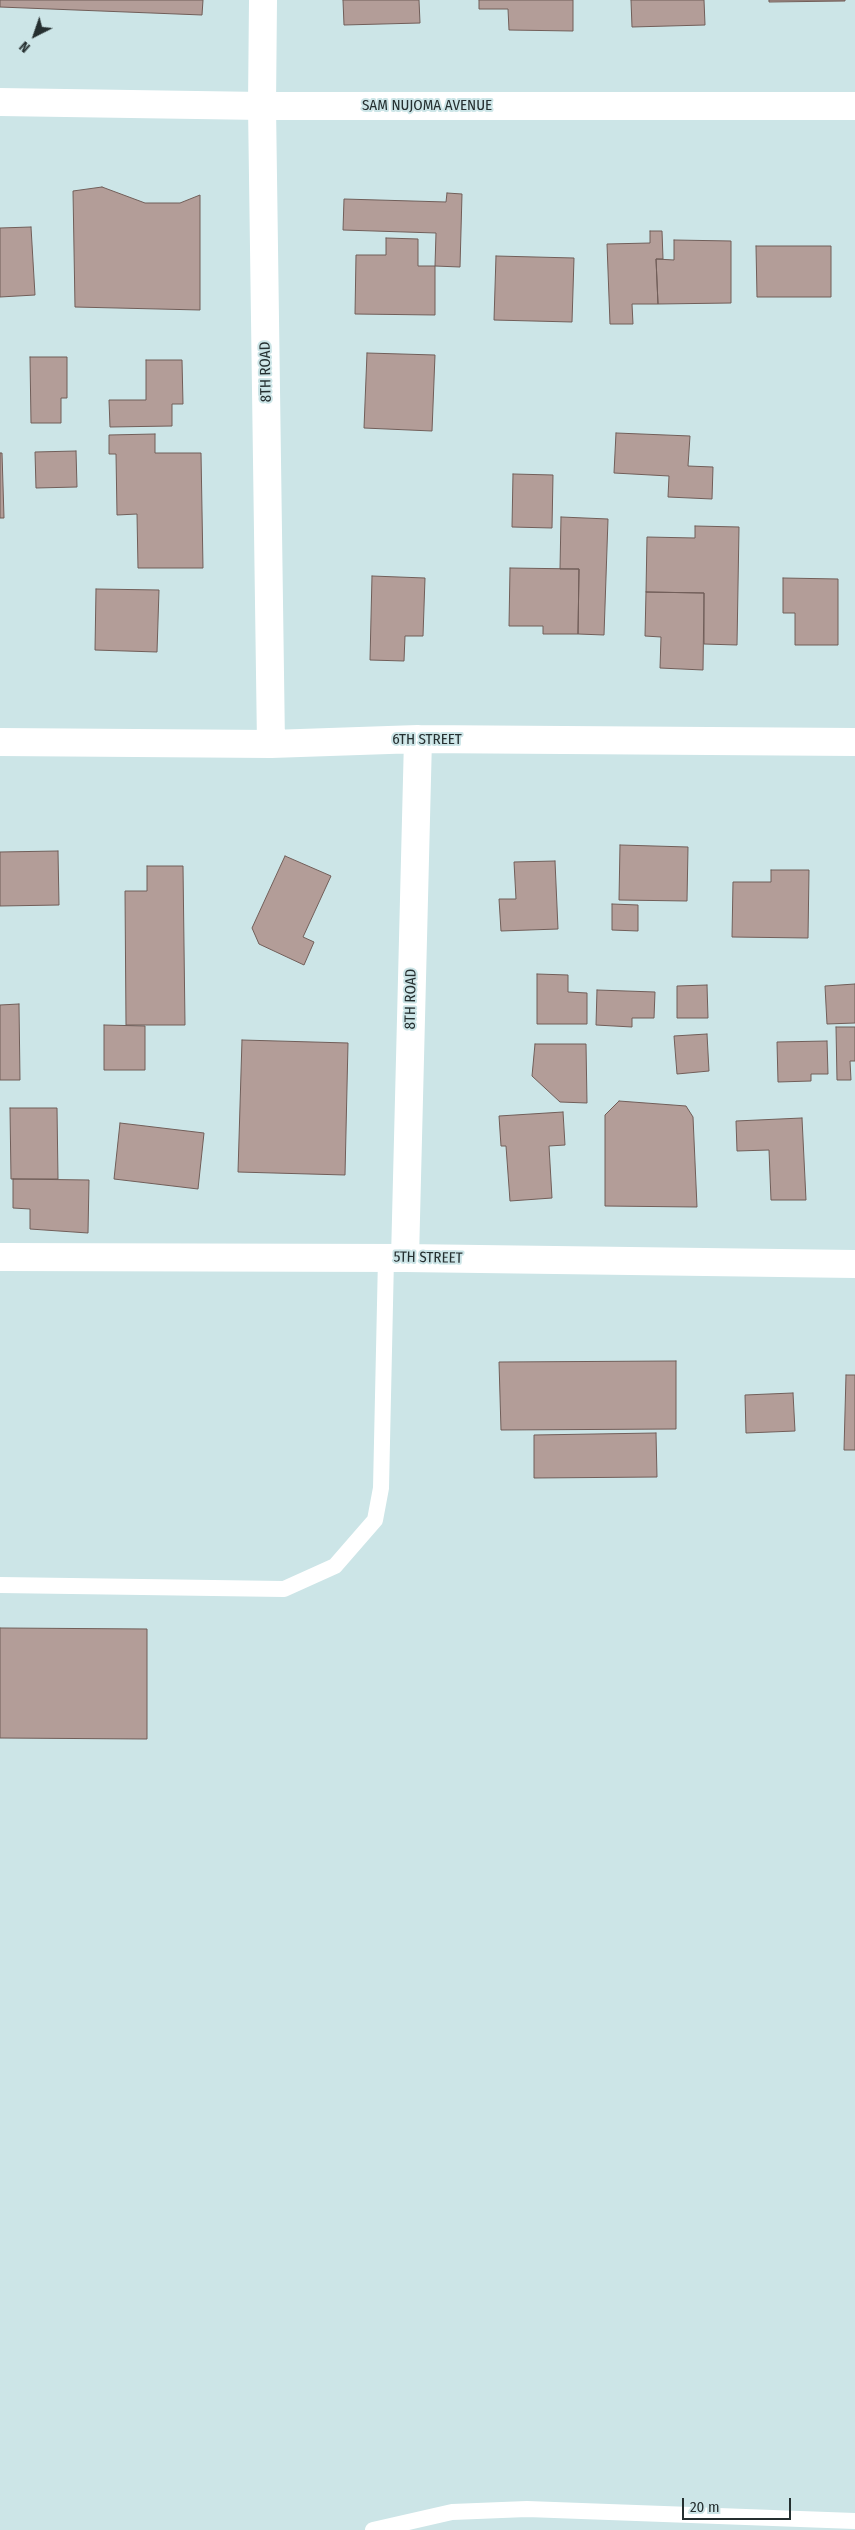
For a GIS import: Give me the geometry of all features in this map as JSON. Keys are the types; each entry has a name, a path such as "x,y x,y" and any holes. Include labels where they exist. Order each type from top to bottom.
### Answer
{"street":[{"name":"8TH ROAD","path":"263,0 262,106 270,744"},
{"name":"SAM NUJOMA AVENUE","path":"0,102 262,106 855,106"},
{"name":"8TH ROAD","path":"396,1258 418,739"},
{"name":"6TH STREET","path":"0,742 270,744 418,739 855,742"},
{"name":"5TH STREET","path":"0,1257 396,1258 855,1264"}],"lane":[{"path":"0,1585 284,1589 335,1566 375,1520 381,1488 396,1258"},
{"path":"373,2530 452,2512 527,2510 855,2521"}],"building":[{"path":"0,0 203,0 202,15 0,7"},
{"path":"343,0 419,0 420,23 344,25"},
{"path":"479,0 573,0 573,31 509,30 508,9 479,9"},
{"path":"631,0 704,0 705,25 632,27"},
{"path":"769,0 845,0 845,1 769,2"},
{"path":"102,187 145,203 180,203 200,195 200,310 75,307 73,191"},
{"path":"447,193 462,194 460,267 435,266 436,233 343,230 344,199 446,202"},
{"path":"31,227 35,295 0,297 0,228"},
{"path":"650,231 662,231 663,259 656,259 658,304 632,304 633,324 610,324 607,244 650,243"},
{"path":"386,238 418,239 418,266 435,266 435,315 355,314 356,255 386,255"},
{"path":"674,240 731,241 731,303 658,304 656,259 674,260"},
{"path":"756,246 831,246 831,297 757,297"},
{"path":"496,256 574,258 572,322 494,320"},
{"path":"367,353 435,355 432,431 364,428"},
{"path":"30,357 67,357 67,398 61,398 61,423 31,423"},
{"path":"146,360 182,360 183,404 172,404 172,426 110,427 109,400 146,400"},
{"path":"616,433 690,436 688,466 713,467 712,499 668,497 669,476 614,473"},
{"path":"155,434 155,453 201,453 203,568 138,568 137,514 117,515 116,454 109,454 109,435"},
{"path":"76,451 77,487 36,488 35,452"},
{"path":"0,453 2,453 4,518 0,518"},
{"path":"513,474 553,475 552,528 512,527"},
{"path":"561,517 608,519 604,635 578,634 579,569 560,569"},
{"path":"695,526 739,527 737,645 704,644 704,593 646,592 647,537 695,538"},
{"path":"510,568 579,569 578,634 543,634 543,626 509,626"},
{"path":"372,576 425,578 423,636 405,636 404,661 370,660"},
{"path":"783,578 838,579 838,645 795,645 795,613 783,613"},
{"path":"96,589 159,590 157,652 95,650"},
{"path":"646,592 704,593 703,670 660,668 661,637 645,636"},
{"path":"620,845 688,847 687,901 619,900"},
{"path":"58,851 59,905 0,906 0,852"},
{"path":"285,856 331,876 303,937 314,942 304,965 259,944 252,928"},
{"path":"555,861 558,929 501,931 499,899 516,899 514,862"},
{"path":"147,866 183,866 185,1025 126,1025 125,891 147,891"},
{"path":"771,870 809,870 808,938 732,937 733,882 771,882"},
{"path":"612,904 638,905 638,931 612,930"},
{"path":"537,974 568,975 568,992 587,993 587,1024 537,1024"},
{"path":"855,984 855,1023 827,1024 825,986"},
{"path":"707,985 708,1018 677,1018 677,986"},
{"path":"597,990 655,992 654,1018 632,1018 632,1027 596,1025"},
{"path":"19,1004 20,1080 0,1080 0,1005"},
{"path":"104,1025 145,1026 145,1070 104,1070"},
{"path":"836,1027 855,1027 855,1061 850,1061 851,1080 837,1080"},
{"path":"707,1034 709,1071 677,1074 674,1036"},
{"path":"242,1040 348,1043 345,1175 238,1172"},
{"path":"827,1041 828,1074 811,1074 811,1081 778,1082 777,1042"},
{"path":"535,1044 586,1044 587,1103 560,1102 532,1076"},
{"path":"619,1101 686,1106 693,1117 697,1207 605,1206 605,1115"},
{"path":"10,1108 57,1108 58,1179 11,1179"},
{"path":"563,1112 565,1145 549,1146 552,1198 510,1201 506,1146 501,1146 499,1116"},
{"path":"802,1118 806,1200 771,1200 769,1150 737,1151 736,1121"},
{"path":"120,1123 204,1133 198,1189 114,1179"},
{"path":"13,1179 89,1180 88,1233 30,1229 30,1209 13,1208"},
{"path":"676,1361 676,1429 501,1430 499,1362"},
{"path":"846,1375 855,1375 855,1450 844,1450"},
{"path":"793,1393 795,1431 746,1433 745,1395"},
{"path":"656,1433 657,1477 534,1478 534,1435"},
{"path":"0,1628 147,1629 147,1739 0,1738"}]}
